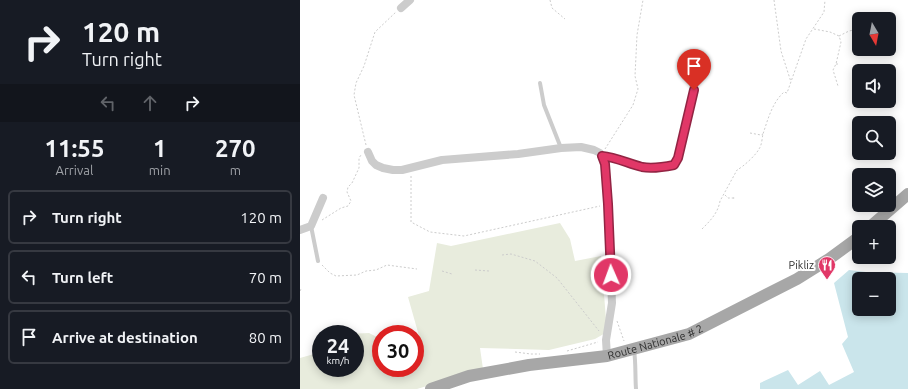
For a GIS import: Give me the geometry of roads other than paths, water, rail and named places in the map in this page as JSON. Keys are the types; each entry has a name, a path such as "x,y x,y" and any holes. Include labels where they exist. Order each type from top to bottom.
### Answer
{"main road":[{"path":"878,220 908,194"},
{"name":"Route Nationale # 2","path":"430,389 470,376 530,365 607,356 689,334 797,279 829,259 852,242"}],"street":[{"path":"401,8 410,0"},
{"path":"368,152 372,161 376,165 393,170 411,169 442,160 581,147 594,150 601,155 616,158 643,167 663,167 674,165 678,158 694,90 693,80"},
{"path":"601,155 605,164 608,204 612,303 606,340 607,356"},
{"path":"300,230 310,226 323,198"}],"lane":[{"path":"540,83 544,105 561,148"},
{"path":"310,226 318,260"},
{"path":"631,350 636,362 636,389"}],"water":[{"path":"849,270 866,272 852,272 852,316 896,316 896,273 908,273 908,389 760,389 760,383 788,370 798,385 820,371 829,385 854,372 842,344 848,337 834,283"}],"place":[{"name":"Pikliz","path":"827,280"}]}
